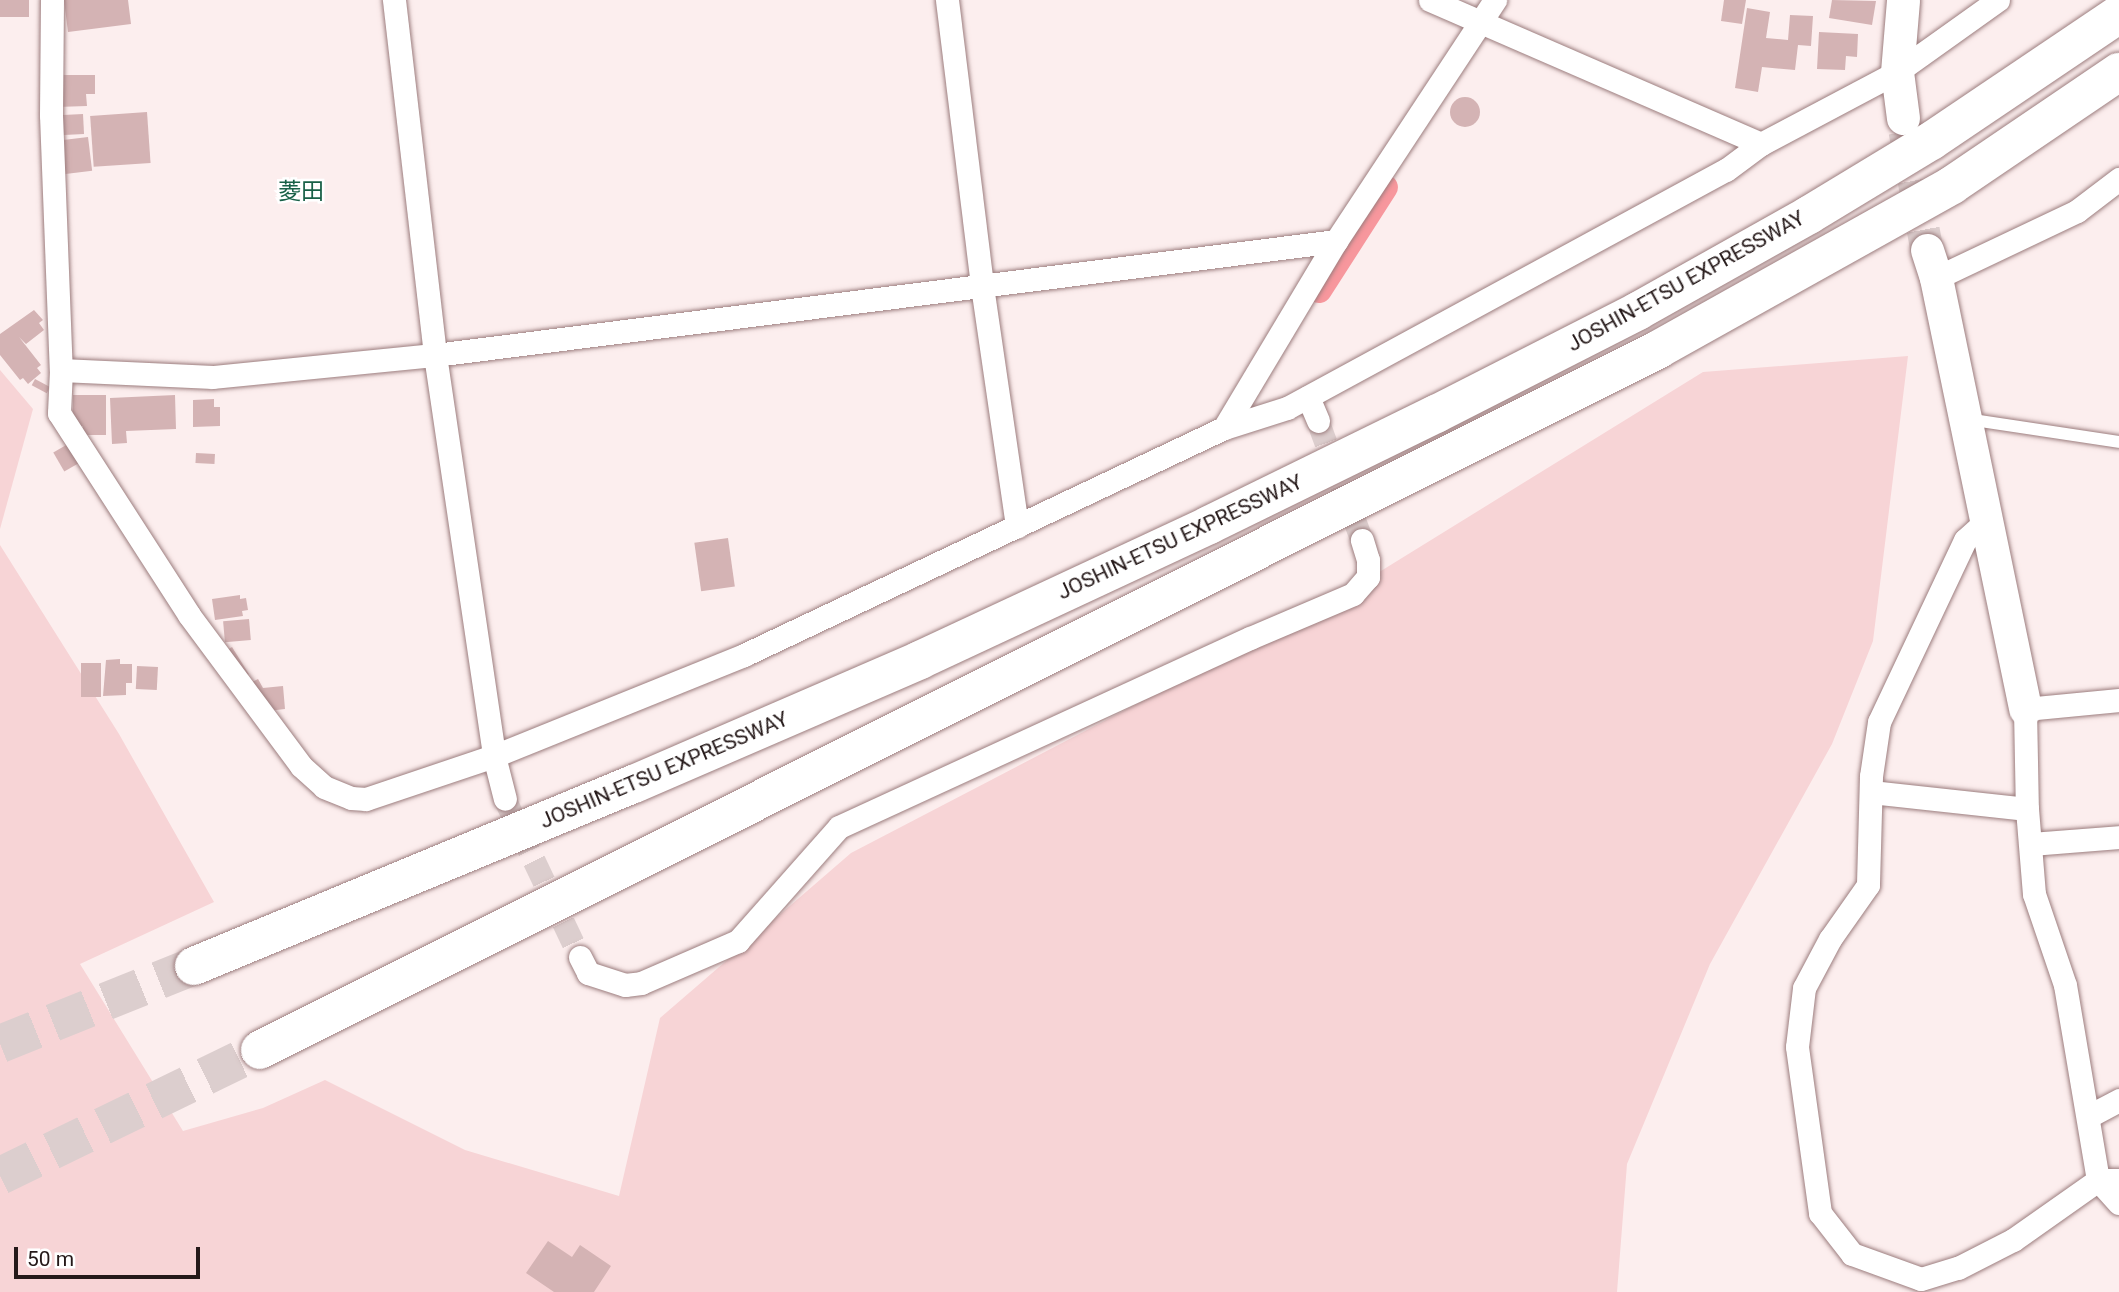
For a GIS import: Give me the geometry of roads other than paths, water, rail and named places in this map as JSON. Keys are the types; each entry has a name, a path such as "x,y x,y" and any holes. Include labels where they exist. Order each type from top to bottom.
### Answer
{"highway":[{"name":"JOSHIN-ETSU EXPRESSWAY","path":"194,966 634,784 920,660 1196,531 1436,414 1638,311 1809,215 1931,141 2119,14"},
{"name":"JOSHIN-ETSU EXPRESSWAY","path":"260,1050 1659,349 1952,185 2119,72"}],"street":[{"path":"52,0 51,116 61,370 59,413 220,659 301,766 324,787 351,798 376,797 494,756 744,655 1224,428 1287,408 1726,170 1761,144 1897,72 1998,0"},
{"path":"394,0 435,355 494,756 505,799"},
{"path":"947,0 982,286 1017,526"},
{"path":"1430,0 1761,144"},
{"path":"1224,428 1336,241 1495,0"},
{"path":"1903,0 1897,72 1903,118"},
{"path":"2119,179 2077,211 1932,264 2025,709 2027,809 2034,894 2065,985 2090,1116 2109,1180 2119,1203"},
{"path":"61,370 213,377 435,355 1336,241"},
{"path":"1308,397 1318,421"},
{"path":"1986,521 1965,540 1879,722 1871,792 1868,885 1830,939 1804,988 1797,1047 1820,1213 1852,1254 1921,1279 1958,1268 2014,1240 2109,1180"},
{"path":"580,957 588,973 625,985 641,983 738,941 839,827 1250,638 1353,594 1368,577 1368,560 1362,540"},
{"path":"2025,709 2119,700"},
{"path":"1871,792 2027,809"},
{"path":"2031,844 2119,837"},
{"path":"2090,1116 2119,1100"}],"lane":[{"path":"1965,419 2119,442"}],"waterway":[{"path":"1319,290 1385,187"}],"tunnel":[{"path":"1905,131 1927,250"},
{"path":"1318,421 1362,540"},
{"path":"505,799 580,957"},
{"path":"0,1044 194,966"},
{"path":"0,1176 260,1050"}],"district":[{"name":"菱田","path":"301,192"}]}
